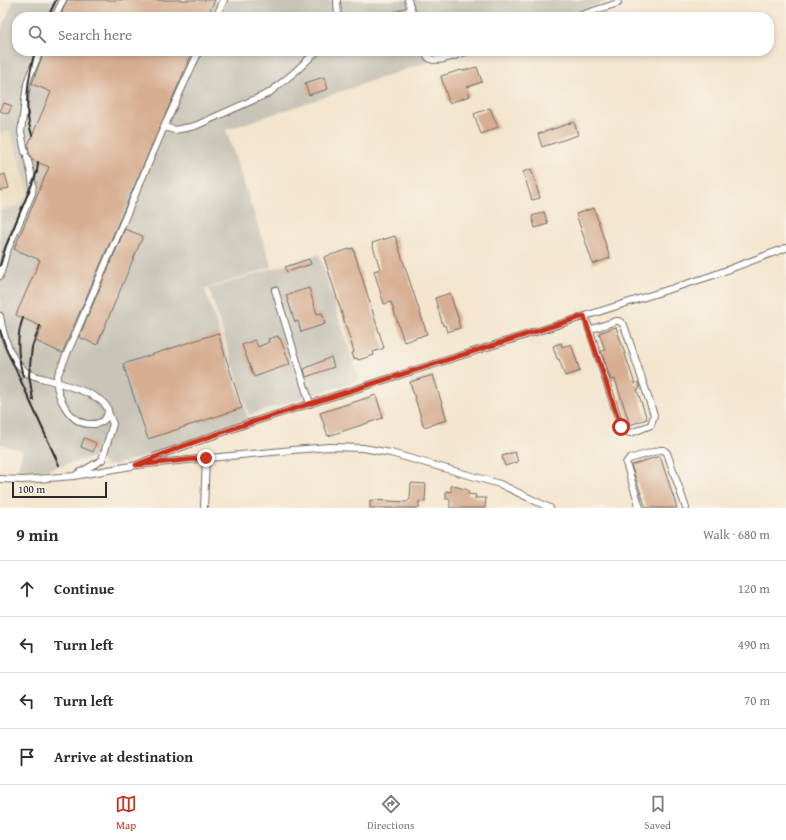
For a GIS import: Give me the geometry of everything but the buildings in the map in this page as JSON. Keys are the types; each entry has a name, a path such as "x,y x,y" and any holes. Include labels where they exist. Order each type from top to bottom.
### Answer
{"street":[{"path":"57,12 63,0"},
{"path":"218,12 224,0"},
{"path":"337,0 338,12"},
{"path":"405,12 411,10 408,0"},
{"path":"590,12 618,3"},
{"path":"0,276 6,254 32,193 33,182 21,132 27,84 38,56"},
{"path":"107,410 107,417 103,422 86,424 78,421 68,412 61,398 56,383 57,377 164,127 197,56"},
{"path":"164,127 175,130 195,126 269,93 312,56"},
{"path":"428,56 433,60 440,60 452,56"},
{"path":"136,465 178,448 310,404 711,276 786,248"},
{"path":"275,290 310,404"},
{"path":"0,316 10,353 21,368 29,374 85,391 98,398 105,404 113,424 102,460 74,476"},
{"path":"584,316 621,427 632,434 649,427 654,415 624,326 622,323 616,322 589,330"},
{"path":"0,479 23,480 74,476 136,465 329,447 370,449 391,453 500,484 550,508"},
{"path":"640,508 626,463 629,459 664,450 667,453 686,508"},
{"path":"204,508 206,458"}],"shaded area":[{"path":"14,0 612,0 577,12 12,12 12,56 446,56 226,130 272,267 205,289 249,421 127,462 106,466 97,456 28,474 17,471 23,451 0,444 0,211 18,205 29,192 10,131 0,133 0,31"},
{"path":"10,130 29,192 18,205 0,211 0,133"},
{"path":"319,254 359,380 249,415 209,289"}],"railway":[{"path":"50,12 56,0"},
{"path":"32,135 29,125 27,104 30,72 34,56"},
{"path":"0,266 6,246 37,172 38,162"},
{"path":"23,318 19,332 18,347 23,376"},
{"path":"33,400 29,375 32,347 40,326"},
{"path":"0,330 6,348 59,465"}],"route":[{"path":"206,458 136,465 178,448 243,425 584,316 621,427"}]}
